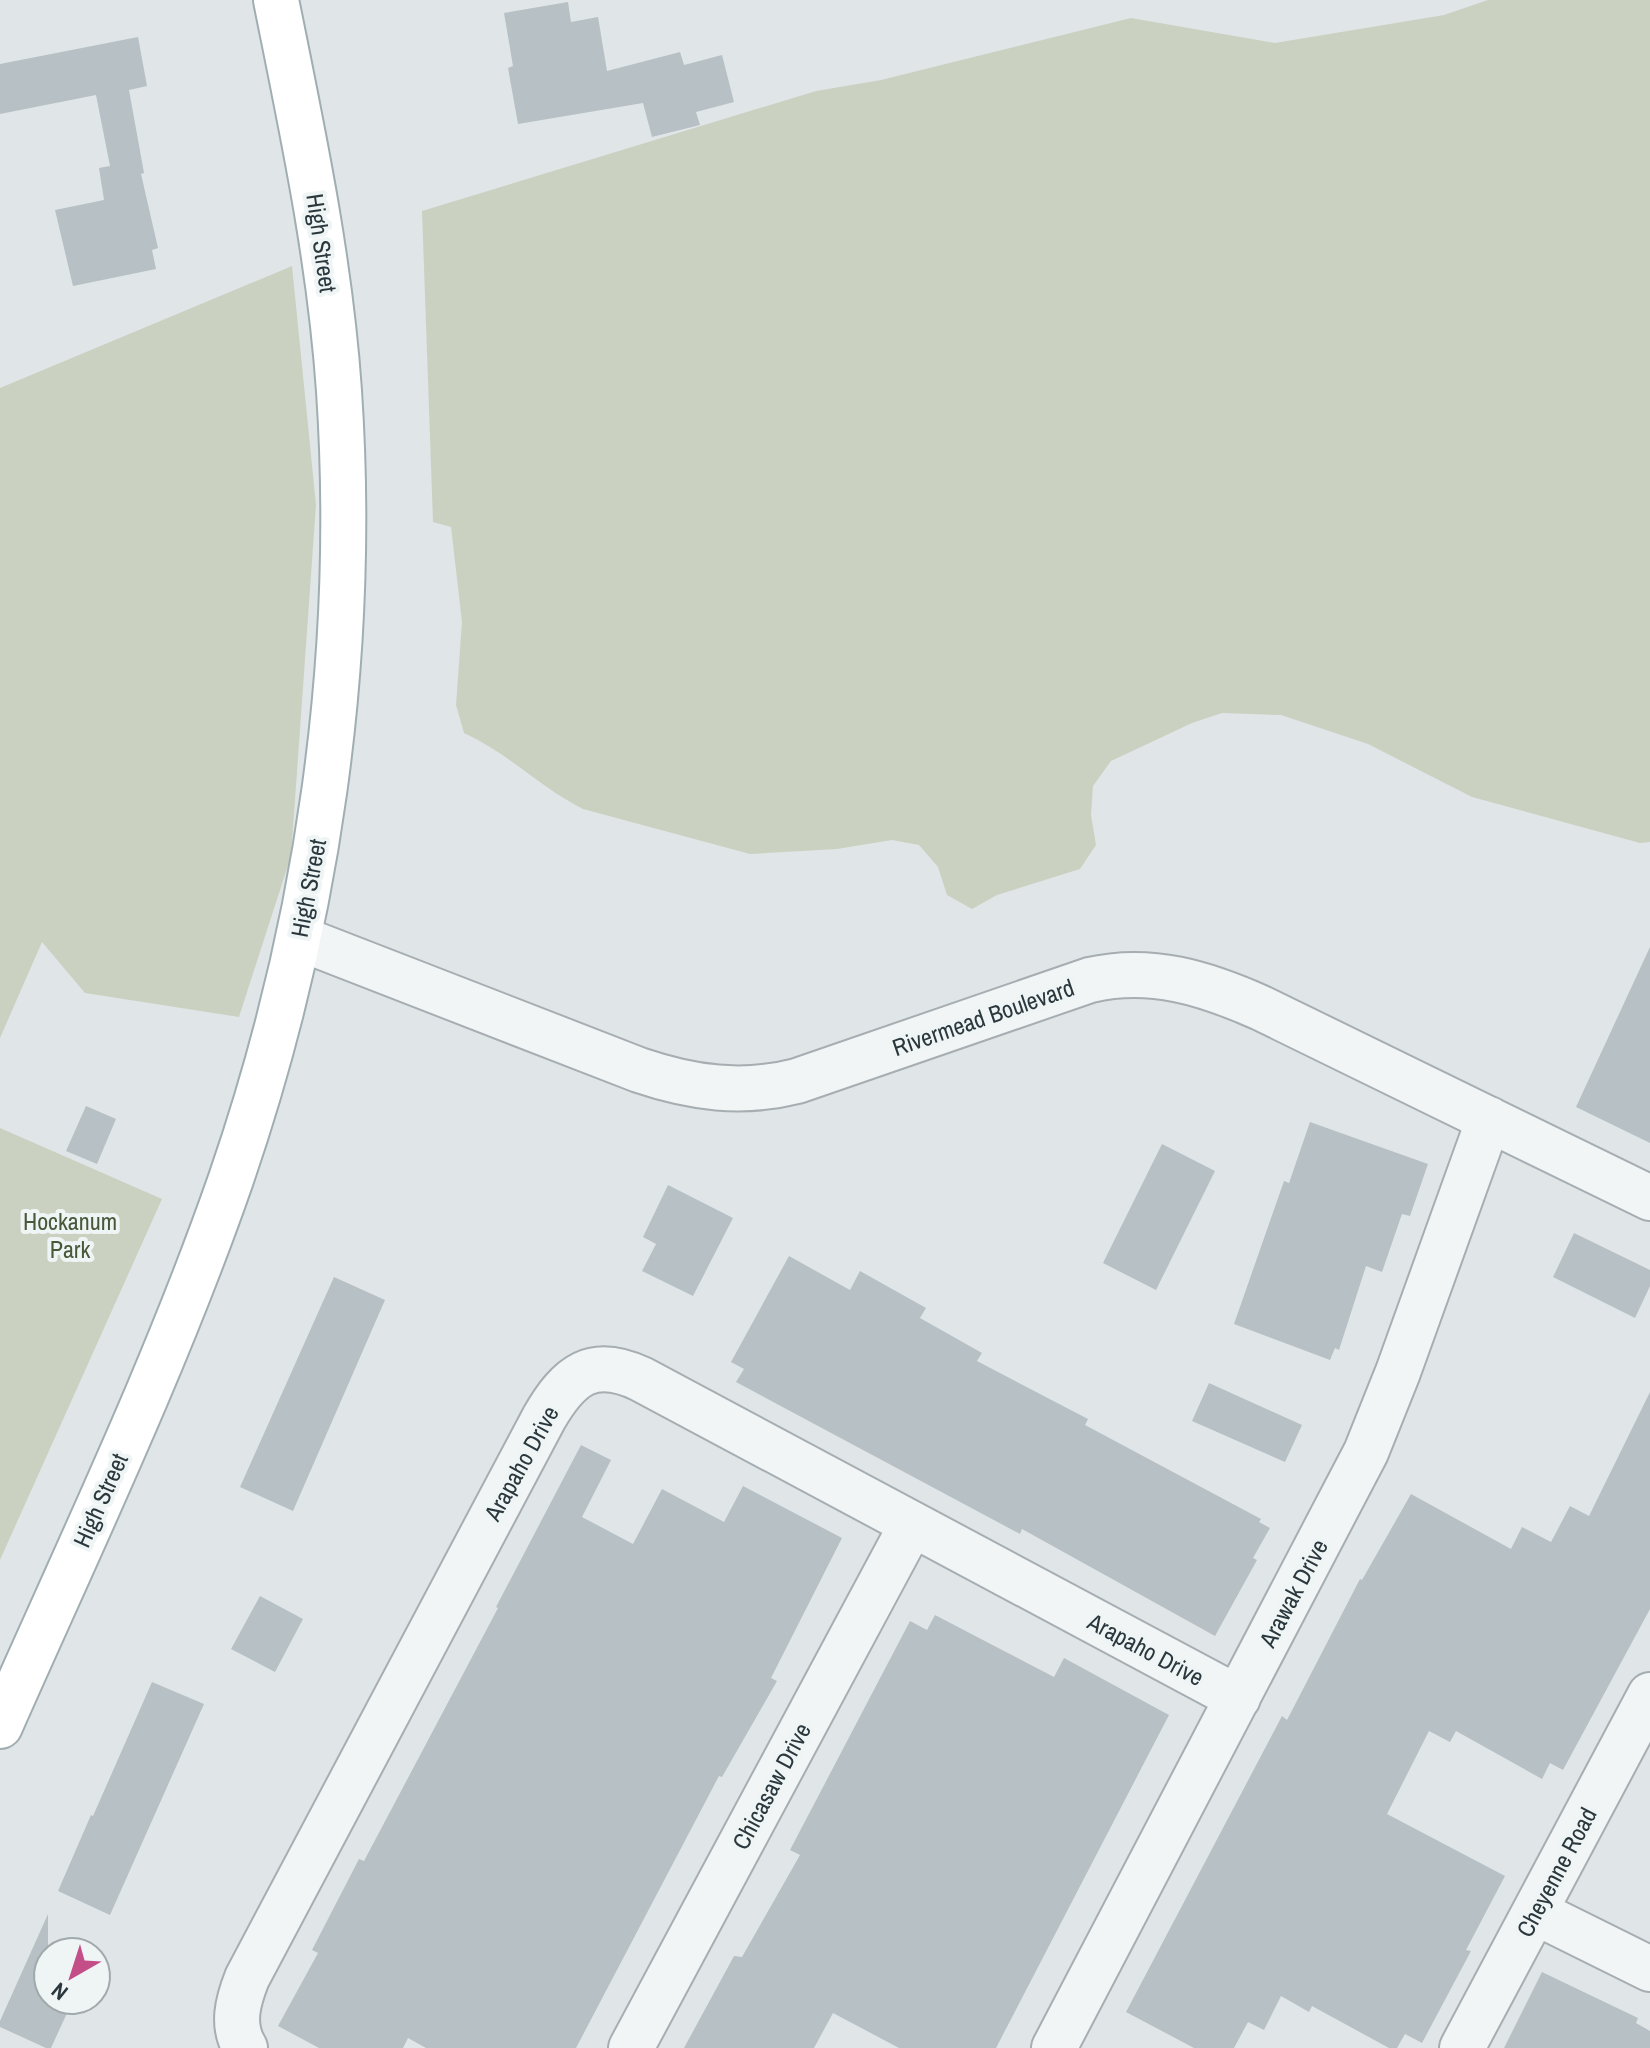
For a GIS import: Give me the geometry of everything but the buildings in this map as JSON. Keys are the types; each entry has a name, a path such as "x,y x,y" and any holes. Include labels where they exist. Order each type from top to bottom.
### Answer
{"main road":[{"name":"High Street","path":"0,1726 196,1275 252,1115 299,938 319,835 341,618 344,515 339,390 331,305 313,183 276,0"}],"street":[{"name":"Rivermead Boulevard","path":"299,938 639,1070 684,1083 721,1089 758,1089 797,1081 1090,980 1121,974 1159,975 1228,993 1650,1198"},
{"name":"Arawak Drive","path":"1054,2048 1341,1502 1381,1417 1489,1119"},
{"name":"Arapaho Drive","path":"245,2048 238,2029 237,2013 247,1978 544,1418 573,1380 594,1369 604,1367 627,1372 1238,1698"},
{"name":"Chicasaw Drive","path":"631,2048 912,1524"},
{"name":"Cheyenne Road","path":"1462,2048 1650,1695"},
{"path":"1535,1912 1650,1969"}],"green space":[{"path":"1488,0 1650,0 1650,842 1640,843 1472,797 1368,744 1281,715 1222,713 1192,723 1111,761 1093,786 1091,815 1096,845 1080,869 997,895 972,909 947,895 938,867 919,845 892,840 837,849 750,854 583,809 464,733 456,705 462,622 451,527 433,522 422,211 816,91 881,80 1131,18 1275,43 1444,15"},
{"path":"292,266 316,505 291,856 239,1017 85,993 42,942 0,1038 0,388"},
{"name":"Hockanum Park","path":"0,1128 162,1199 0,1560"}]}
